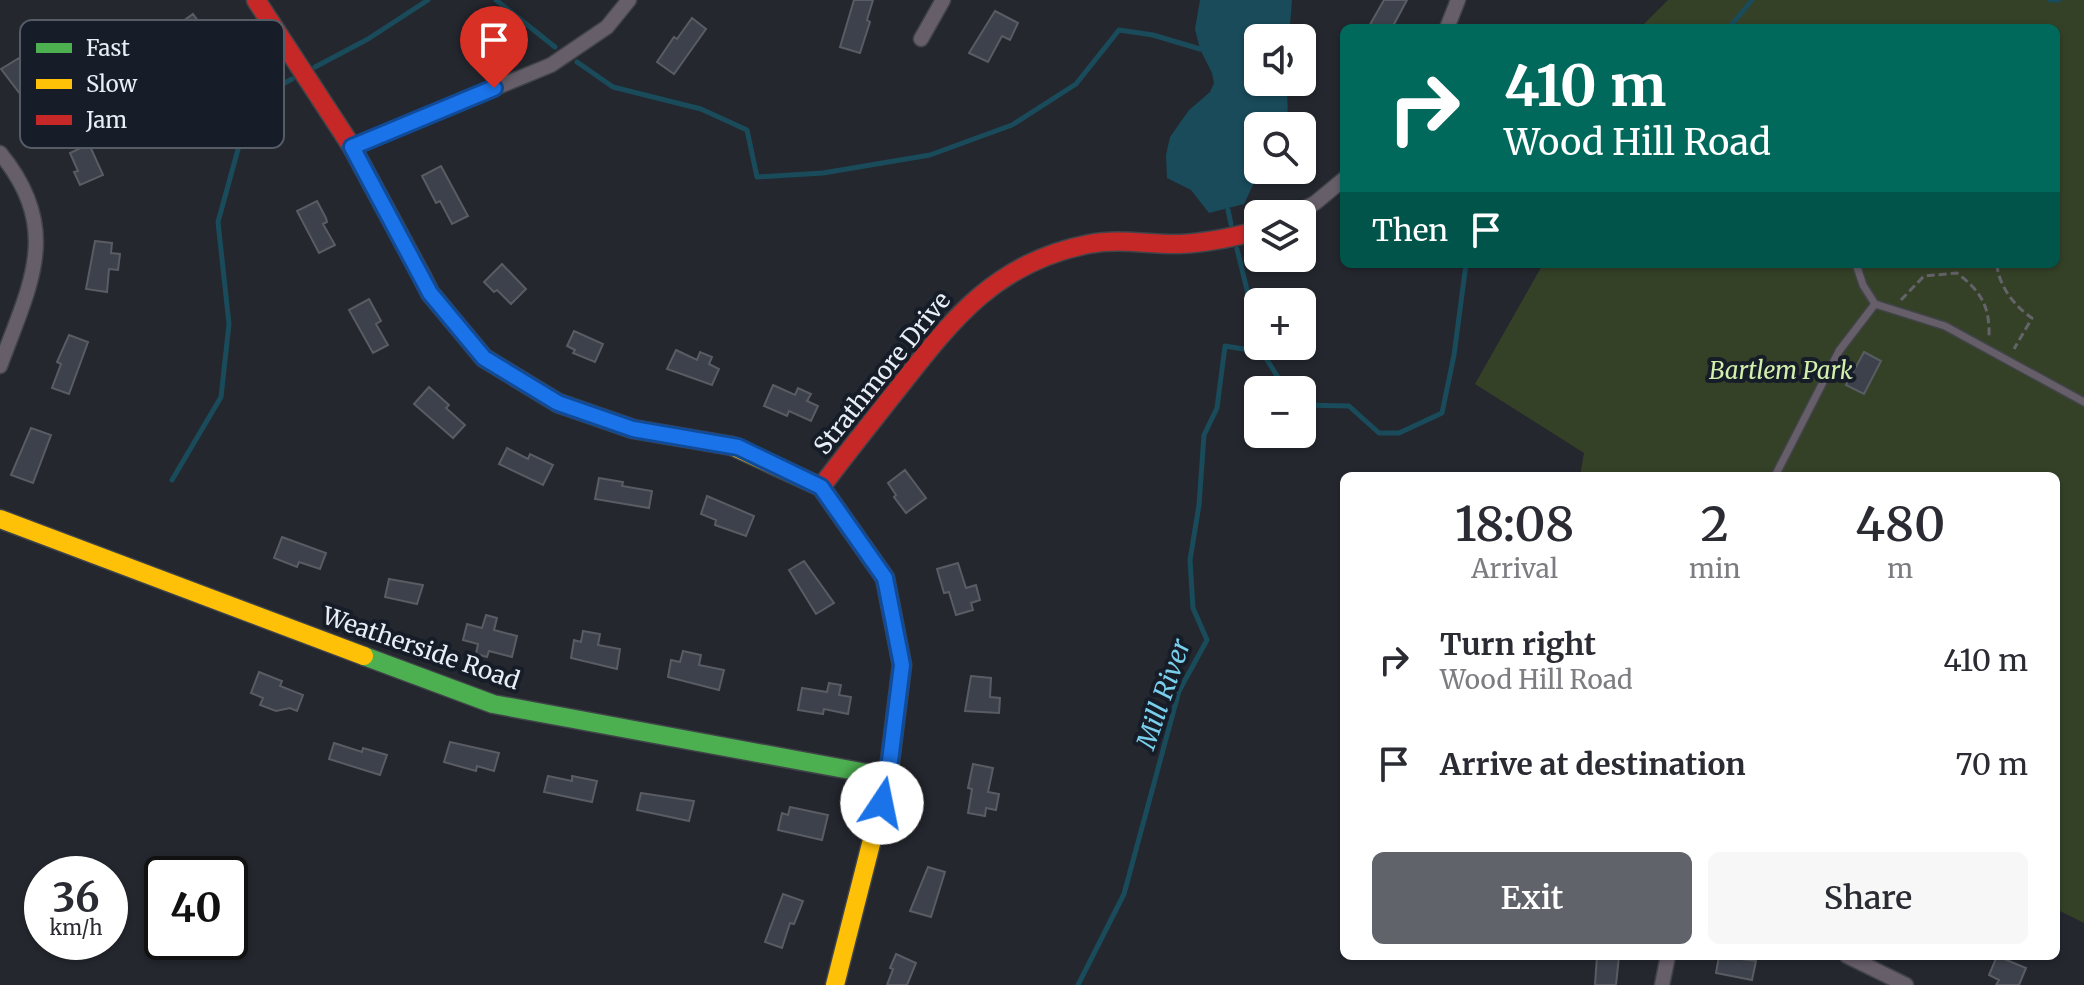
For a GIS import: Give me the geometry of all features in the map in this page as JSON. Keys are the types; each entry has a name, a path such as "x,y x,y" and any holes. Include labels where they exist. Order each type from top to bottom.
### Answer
{"street":[{"path":"256,0 269,20"},
{"path":"352,147 551,65 607,27 629,0"},
{"path":"921,39 943,0"},
{"path":"1449,24 1458,0"},
{"path":"284,43 352,147 430,293 484,358 558,403 633,429 738,447 821,487 885,578 902,665 888,777 835,985"},
{"path":"0,153 14,170 35,214 36,230 35,264 0,366"},
{"path":"1316,202 1340,182"},
{"name":"Strathmore Drive","path":"821,487 934,342 966,306 1000,279 1045,256 1090,244 1135,240 1179,244 1244,234"},
{"name":"Weatherside Road","path":"0,519 493,704 888,777"},
{"path":"1662,985 1667,960"},
{"path":"1855,960 1906,985"}],"lane":[{"path":"1857,268 1863,285 1875,304 1945,326 2084,402"},
{"path":"1777,472 1839,351 1875,304"}],"path":[{"path":"1956,268 1957,273"},
{"path":"1997,268 2013,300 2021,311 2032,318 2015,349 2002,345"},
{"path":"1892,311 1924,276 1957,273 1976,288 1990,316 1989,340"}],"green space":[{"name":"Bartlem Park","path":"1668,0 2084,0 2084,923 2060,911 2060,472 1581,472 1584,453 1475,384 1541,268 2060,268 2060,24 1644,24"}],"water":[{"path":"1200,0 1292,0 1290,24 1244,24 1244,96 1287,96 1288,112 1244,112 1244,184 1253,184 1244,204 1209,213 1191,190 1167,178 1166,155 1170,137 1189,110 1210,92 1214,83 1195,29"}],"building":[{"path":"854,0 873,0 860,53 840,47"},
{"path":"1384,0 1407,0 1394,24 1370,24"},
{"path":"995,11 1018,23 1010,40 1002,36 988,62 969,53"},
{"path":"692,18 706,29 674,74 657,62"},
{"path":"19,58 20,94 1,69"},
{"path":"91,148 103,175 80,185 70,153"},
{"path":"441,166 468,216 452,224 440,201 436,203 422,176"},
{"path":"317,201 326,218 327,222 323,224 335,245 319,253 297,211"},
{"path":"95,241 112,243 111,253 120,254 118,270 109,269 107,292 86,289"},
{"path":"502,264 526,289 511,304 484,282"},
{"path":"369,299 381,321 376,324 388,345 373,353 349,310"},
{"path":"574,331 603,344 595,362 573,353 575,350 567,346"},
{"path":"69,335 88,342 69,394 52,388 61,364 57,362"},
{"path":"676,350 697,360 700,352 712,357 709,364 719,369 712,385 667,369"},
{"path":"1864,352 1881,361 1864,394 1846,385"},
{"path":"773,385 795,395 798,388 811,394 807,401 818,406 811,421 789,411 787,416 764,406"},
{"path":"429,387 465,425 453,438 414,404"},
{"path":"31,428 51,435 33,483 11,475"},
{"path":"507,448 528,459 530,454 553,465 543,485 499,464"},
{"path":"905,470 926,498 906,513 888,483"},
{"path":"599,478 652,491 649,508 595,499"},
{"path":"707,496 754,516 746,536 715,525 716,520 701,514"},
{"path":"282,537 326,553 320,569 299,562 297,567 274,558"},
{"path":"804,561 834,603 816,614 789,570"},
{"path":"958,563 966,588 976,585 980,600 971,603 973,610 956,615 949,592 944,593 937,569"},
{"path":"389,579 423,585 417,604 385,597"},
{"path":"486,615 497,618 494,630 517,636 512,657 489,651 487,657 476,654 478,644 463,640 467,624 482,628"},
{"path":"583,631 600,634 598,645 620,649 617,669 571,658 574,640 581,642"},
{"path":"683,651 701,655 699,665 724,670 719,690 668,677 671,660 680,662"},
{"path":"259,672 282,681 280,686 303,695 297,711 290,708 276,711 260,705 263,698 251,693"},
{"path":"971,676 991,678 990,697 1000,698 999,713 965,711"},
{"path":"829,683 841,685 839,695 851,697 848,714 824,709 823,714 798,710 802,688 827,692"},
{"path":"450,742 499,753 494,771 477,766 476,771 444,762"},
{"path":"334,743 362,752 363,748 387,755 380,775 329,759"},
{"path":"973,764 993,768 988,792 999,794 996,810 986,808 985,816 968,813 972,789 968,788"},
{"path":"548,776 572,781 572,776 597,781 592,802 544,792"},
{"path":"641,793 694,801 689,821 637,810"},
{"path":"790,807 828,815 822,840 778,830 782,813 788,815"},
{"path":"928,867 945,872 931,917 910,911"},
{"path":"783,894 803,901 794,924 790,923 782,948 765,942"},
{"path":"896,954 916,963 907,985 887,985"},
{"path":"1597,960 1619,960 1616,985 1595,985"},
{"path":"1718,960 1756,961 1752,980 1716,973"},
{"path":"1995,960 2007,960 2026,968 2019,985 1996,985 1999,980 1989,975"}],"waterway":[{"path":"315,67 368,39 428,0"},
{"path":"496,0 555,47"},
{"name":"Mill River","path":"1732,24 1752,0"},
{"name":"Mill River","path":"2050,0 2059,0"},
{"path":"577,62 613,87 701,109 747,130 757,177 823,173 930,155 1012,125 1076,84 1119,30 1153,35 1200,49"},
{"path":"284,83 292,79"},
{"path":"172,480 221,397 229,324 218,222 238,148"},
{"path":"1228,210 1231,224"},
{"path":"1237,249 1247,288"},
{"name":"Mill River","path":"1316,405 1349,406 1379,433 1399,433 1442,413 1454,355 1465,268"},
{"name":"Mill River","path":"1078,985 1124,894 1179,691 1207,640 1193,608 1190,560 1199,505 1204,435 1217,408 1225,346 1262,352 1277,376"}],"traffic: fast":[{"path":"422,277 430,293 484,358 558,403 633,429 732,446"},
{"path":"364,656 493,704 888,777"}],"traffic: slow":[{"path":"732,446 821,487 885,578 902,665 888,777 835,985"},
{"path":"0,519 364,656"}],"traffic: jam":[{"path":"256,0 269,20"},
{"path":"284,43 352,147 422,277"},
{"path":"821,487 959,315 980,296 1028,264 1089,244 1190,243 1244,234"}],"route":[{"path":"494,88 352,147 430,293 484,358 558,403 633,429 738,447 821,487 885,578 902,665 882,803"}]}
